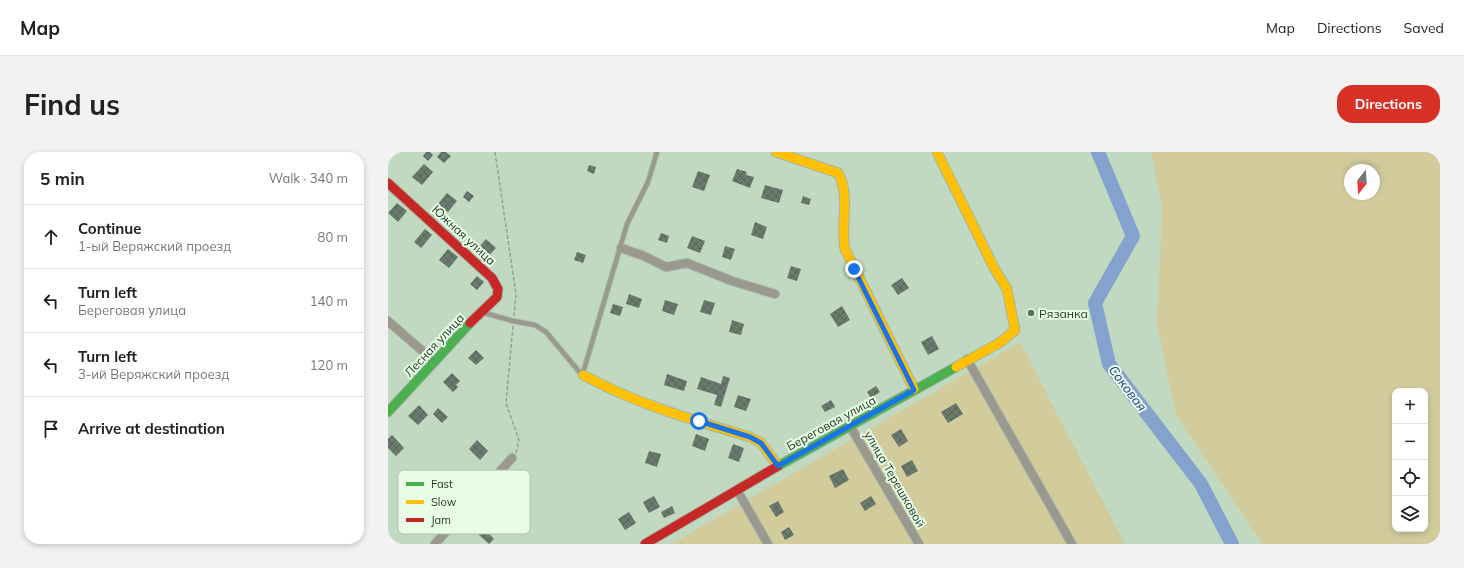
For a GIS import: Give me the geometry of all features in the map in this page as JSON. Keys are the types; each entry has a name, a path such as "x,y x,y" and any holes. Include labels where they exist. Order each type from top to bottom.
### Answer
{"street":[{"path":"776,152 838,173 842,178 844,212 842,232 845,249 914,390"},
{"name":"Береговая улица","path":"645,544 778,466 967,359 1001,342 1015,330 1007,289 994,268 937,152"},
{"name":"Южная улица","path":"388,183 492,278 498,289 497,297 482,312"},
{"path":"621,248 644,256 666,267 687,262 732,281 775,294"},
{"name":"Лесная улица","path":"388,412 482,312"},
{"path":"388,321 435,362"},
{"path":"967,359 1072,544"},
{"path":"583,375 603,388 750,437 761,443 778,466"},
{"name":"улица Терешковой","path":"850,426 918,544"},
{"path":"501,470 512,458"},
{"path":"737,490 768,544"},
{"path":"435,544 444,534"}],"lane":[{"path":"583,375 627,224 648,182 657,152"},
{"path":"482,312 513,322 535,325 546,332 583,375"}],"path":[{"path":"495,152 516,294 506,403 519,440 518,451 512,458"}],"shaded area":[{"path":"1151,152 1440,152 1440,544 1262,544 1176,415 1157,324 1162,207"},
{"path":"1020,342 1125,544 671,544"}],"building":[{"path":"426,152 430,152 433,155 428,161 423,156"},
{"path":"441,152 446,152 451,156 444,163 437,157"},
{"path":"424,164 433,172 422,185 412,177"},
{"path":"589,165 596,167 594,174 587,171"},
{"path":"737,169 747,172 746,175 754,177 750,188 732,181"},
{"path":"698,171 710,175 704,191 692,187"},
{"path":"765,185 783,190 779,203 761,198"},
{"path":"467,191 474,196 469,202 463,197"},
{"path":"447,193 457,201 448,212 438,204"},
{"path":"803,196 811,199 809,205 801,203"},
{"path":"397,203 407,211 398,222 388,213"},
{"path":"755,222 767,227 763,239 751,235"},
{"path":"425,229 432,235 421,248 414,242"},
{"path":"661,233 669,236 667,243 658,240"},
{"path":"692,236 705,241 700,253 687,248"},
{"path":"486,239 496,248 488,257 478,248"},
{"path":"725,246 735,249 731,260 722,257"},
{"path":"448,249 458,257 449,268 439,260"},
{"path":"577,252 586,255 583,263 574,260"},
{"path":"791,266 801,269 797,281 787,278"},
{"path":"477,276 484,282 477,290 470,284"},
{"path":"902,278 909,288 898,295 891,285"},
{"path":"629,294 642,299 639,308 626,304"},
{"path":"665,300 678,304 674,315 662,311"},
{"path":"704,300 715,303 711,315 700,312"},
{"path":"613,304 623,307 620,316 610,313"},
{"path":"842,306 850,320 838,327 830,314"},
{"path":"732,320 744,324 741,335 729,332"},
{"path":"932,336 939,349 928,355 921,342"},
{"path":"476,350 484,358 476,365 468,358"},
{"path":"452,373 460,381 456,385 458,387 453,392 443,382"},
{"path":"667,374 687,381 684,391 664,385"},
{"path":"723,376 730,378 721,407 714,405 717,395 697,389 701,377 721,384"},
{"path":"876,386 880,392 871,398 867,392"},
{"path":"738,395 751,399 746,411 734,407"},
{"path":"831,400 835,407 825,412 821,406"},
{"path":"956,403 963,414 948,423 941,412"},
{"path":"419,405 428,415 418,425 408,416"},
{"path":"438,408 448,417 442,423 433,414"},
{"path":"901,429 908,441 899,447 891,435"},
{"path":"696,434 709,439 705,451 692,446"},
{"path":"392,435 404,448 396,456 388,448 388,439"},
{"path":"477,440 488,451 480,460 469,449"},
{"path":"733,444 744,448 739,462 728,458"},
{"path":"649,451 661,454 657,467 645,463"},
{"path":"912,460 918,471 907,477 901,466"},
{"path":"843,469 849,480 835,488 829,476"},
{"path":"654,496 660,507 649,513 643,502"},
{"path":"871,496 876,504 865,511 860,503"},
{"path":"778,501 784,512 776,517 769,506"},
{"path":"672,506 675,513 664,518 661,512"},
{"path":"629,512 636,523 625,530 618,519"},
{"path":"789,527 794,535 785,540 781,532"},
{"path":"478,534 489,534 494,539 489,544"}],"waterway":[{"name":"Соковая","path":"1098,152 1133,236 1095,303 1109,364 1201,484 1232,544"}],"traffic: fast":[{"path":"388,412 470,323"},
{"path":"778,466 956,367"}],"traffic: slow":[{"path":"776,152 838,173 842,182 845,201 845,249 914,389"},
{"path":"937,152 994,268 1007,289 1015,330 1001,342 956,367"},
{"path":"583,375 623,395 644,403 686,418 750,437 761,443 778,466"}],"traffic: jam":[{"path":"388,183 492,278 498,289 497,297 470,323"},
{"path":"645,544 778,466"}],"place":[{"name":"Рязанка","path":"1031,313"}],"route":[{"path":"699,421 750,437 761,443 778,466 914,390 854,269"}]}
